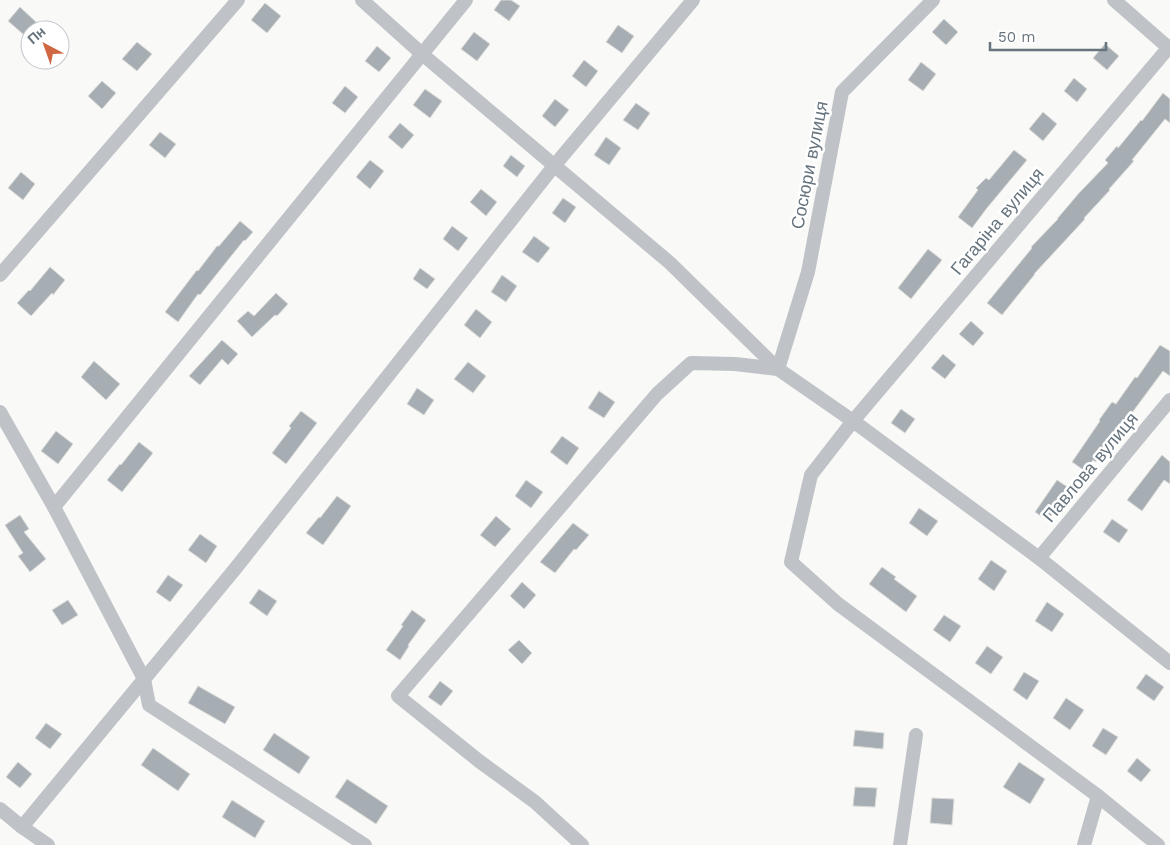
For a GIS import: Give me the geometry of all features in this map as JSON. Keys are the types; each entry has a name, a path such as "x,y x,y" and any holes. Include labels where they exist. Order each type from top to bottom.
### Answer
{"street":[{"path":"0,275 238,0"},
{"path":"362,0 422,54 670,263 778,369 853,421 1039,558 1170,662"},
{"path":"54,507 466,0"},
{"path":"22,827 235,569 554,166 693,0"},
{"name":"Сосюри вулиця","path":"778,369 808,272 842,92 932,0"},
{"path":"1114,0 1169,47"},
{"name":"Гагаріна вулиця","path":"1098,796 838,604 791,562 811,475 853,421 1169,47"},
{"path":"582,845 535,802 479,761 398,696 657,394 691,363 735,364 778,369"},
{"name":"Павлова вулиця","path":"1039,558 1170,400"},
{"path":"0,412 54,507 144,679 149,705 365,845"},
{"path":"900,845 916,735"},
{"path":"1084,845 1098,796 1158,845"},
{"path":"0,809 48,845"}],"building":[{"path":"501,0 511,0 520,6 509,21 494,10"},
{"path":"265,3 281,16 267,33 251,20"},
{"path":"20,7 34,20 20,20 20,32 8,21"},
{"path":"944,19 958,32 946,45 932,32"},
{"path":"618,25 634,36 622,53 606,42"},
{"path":"474,32 490,44 477,61 461,49"},
{"path":"137,42 152,54 137,71 122,59"},
{"path":"1105,44 1119,56 1107,70 1093,58"},
{"path":"377,46 391,58 379,72 365,61"},
{"path":"584,60 598,71 586,87 572,76"},
{"path":"921,62 936,74 923,91 908,80"},
{"path":"1074,78 1087,89 1077,102 1064,91"},
{"path":"102,81 116,93 102,109 88,96"},
{"path":"345,86 358,97 345,113 332,103"},
{"path":"425,89 442,101 430,118 413,105"},
{"path":"1163,93 1170,99 1170,123 1165,119 1110,190 1034,274 1002,315 987,303 1031,247 1108,163 1105,160 1142,121"},
{"path":"555,99 569,110 555,127 542,116"},
{"path":"636,103 650,113 638,130 623,120"},
{"path":"1043,112 1057,124 1043,141 1029,129"},
{"path":"400,123 414,135 402,149 388,137"},
{"path":"160,132 176,144 165,158 149,145"},
{"path":"606,137 621,148 609,165 594,155"},
{"path":"1014,150 1027,160 972,228 958,217 978,190 976,188 986,178 989,180"},
{"path":"511,155 525,166 517,177 503,166"},
{"path":"370,160 384,171 370,189 356,177"},
{"path":"21,172 35,184 23,200 8,188"},
{"path":"481,189 497,202 486,216 470,202"},
{"path":"563,198 576,207 565,223 552,213"},
{"path":"240,221 253,232 244,240 200,295 198,294 178,322 165,312 197,270"},
{"path":"452,226 468,238 458,251 443,239"},
{"path":"534,236 550,248 538,263 522,252"},
{"path":"928,249 942,260 911,299 898,288"},
{"path":"50,267 65,280 53,295 52,293 31,316 17,303"},
{"path":"420,268 435,279 427,289 413,279"},
{"path":"502,275 517,286 506,302 491,292"},
{"path":"276,293 288,304 252,337 237,321 248,311 254,316"},
{"path":"476,309 492,322 480,338 464,325"},
{"path":"971,321 984,333 973,346 959,334"},
{"path":"222,340 238,354 228,365 222,359 200,385 189,376"},
{"path":"1160,345 1170,351 1170,376 1163,371 1116,432 1096,462 1093,460 1085,471 1072,462 1112,402 1116,404"},
{"path":"943,354 956,365 945,379 931,368"},
{"path":"94,361 120,384 106,400 81,377"},
{"path":"468,362 486,376 473,393 454,379"},
{"path":"417,388 434,400 424,415 407,404"},
{"path":"599,391 615,402 604,418 588,408"},
{"path":"901,409 915,419 905,433 891,423"},
{"path":"301,411 317,423 286,464 272,453"},
{"path":"56,431 73,444 58,464 41,451"},
{"path":"562,436 579,448 567,465 550,452"},
{"path":"139,442 153,453 122,492 107,480"},
{"path":"1162,455 1170,462 1170,484 1164,480 1142,511 1127,500"},
{"path":"526,480 543,492 531,508 515,496"},
{"path":"1057,480 1069,488 1048,521 1035,512"},
{"path":"337,496 351,506 323,545 306,533"},
{"path":"919,508 938,521 927,536 909,523"},
{"path":"20,515 29,529 24,532 46,559 30,572 18,556 23,553 5,525"},
{"path":"496,516 511,529 495,547 480,535"},
{"path":"1112,519 1128,530 1119,543 1103,532"},
{"path":"573,523 589,535 576,550 574,549 555,573 540,562"},
{"path":"200,534 217,546 206,563 188,550"},
{"path":"991,560 1007,571 994,591 978,579"},
{"path":"882,567 896,577 894,579 917,596 906,612 869,584"},
{"path":"168,575 183,585 170,602 156,592"},
{"path":"522,582 536,595 524,609 510,596"},
{"path":"259,589 277,601 267,616 249,603"},
{"path":"68,600 78,615 62,625 52,610"},
{"path":"1047,602 1064,614 1052,632 1035,621"},
{"path":"412,610 426,620 400,660 386,650"},
{"path":"944,615 961,626 950,642 933,630"},
{"path":"519,640 532,653 522,664 508,650"},
{"path":"987,646 1003,657 991,674 975,663"},
{"path":"1024,672 1039,681 1027,700 1013,690"},
{"path":"1146,674 1164,687 1154,701 1136,688"},
{"path":"440,681 453,691 441,706 428,697"},
{"path":"198,686 235,707 225,724 188,703"},
{"path":"1066,698 1084,710 1070,730 1053,718"},
{"path":"46,723 62,734 50,749 35,738"},
{"path":"1103,728 1118,737 1106,755 1092,746"},
{"path":"855,730 884,733 883,749 853,746"},
{"path":"274,733 310,757 299,774 263,750"},
{"path":"153,748 190,774 178,791 141,765"},
{"path":"1137,758 1151,770 1141,782 1127,771"},
{"path":"18,762 32,774 20,788 6,777"},
{"path":"1019,762 1045,779 1030,804 1003,787"},
{"path":"347,779 388,806 376,824 335,797"},
{"path":"855,787 877,788 875,807 853,806"},
{"path":"932,798 954,799 952,825 930,823"},
{"path":"232,800 265,821 255,838 222,817"}]}
